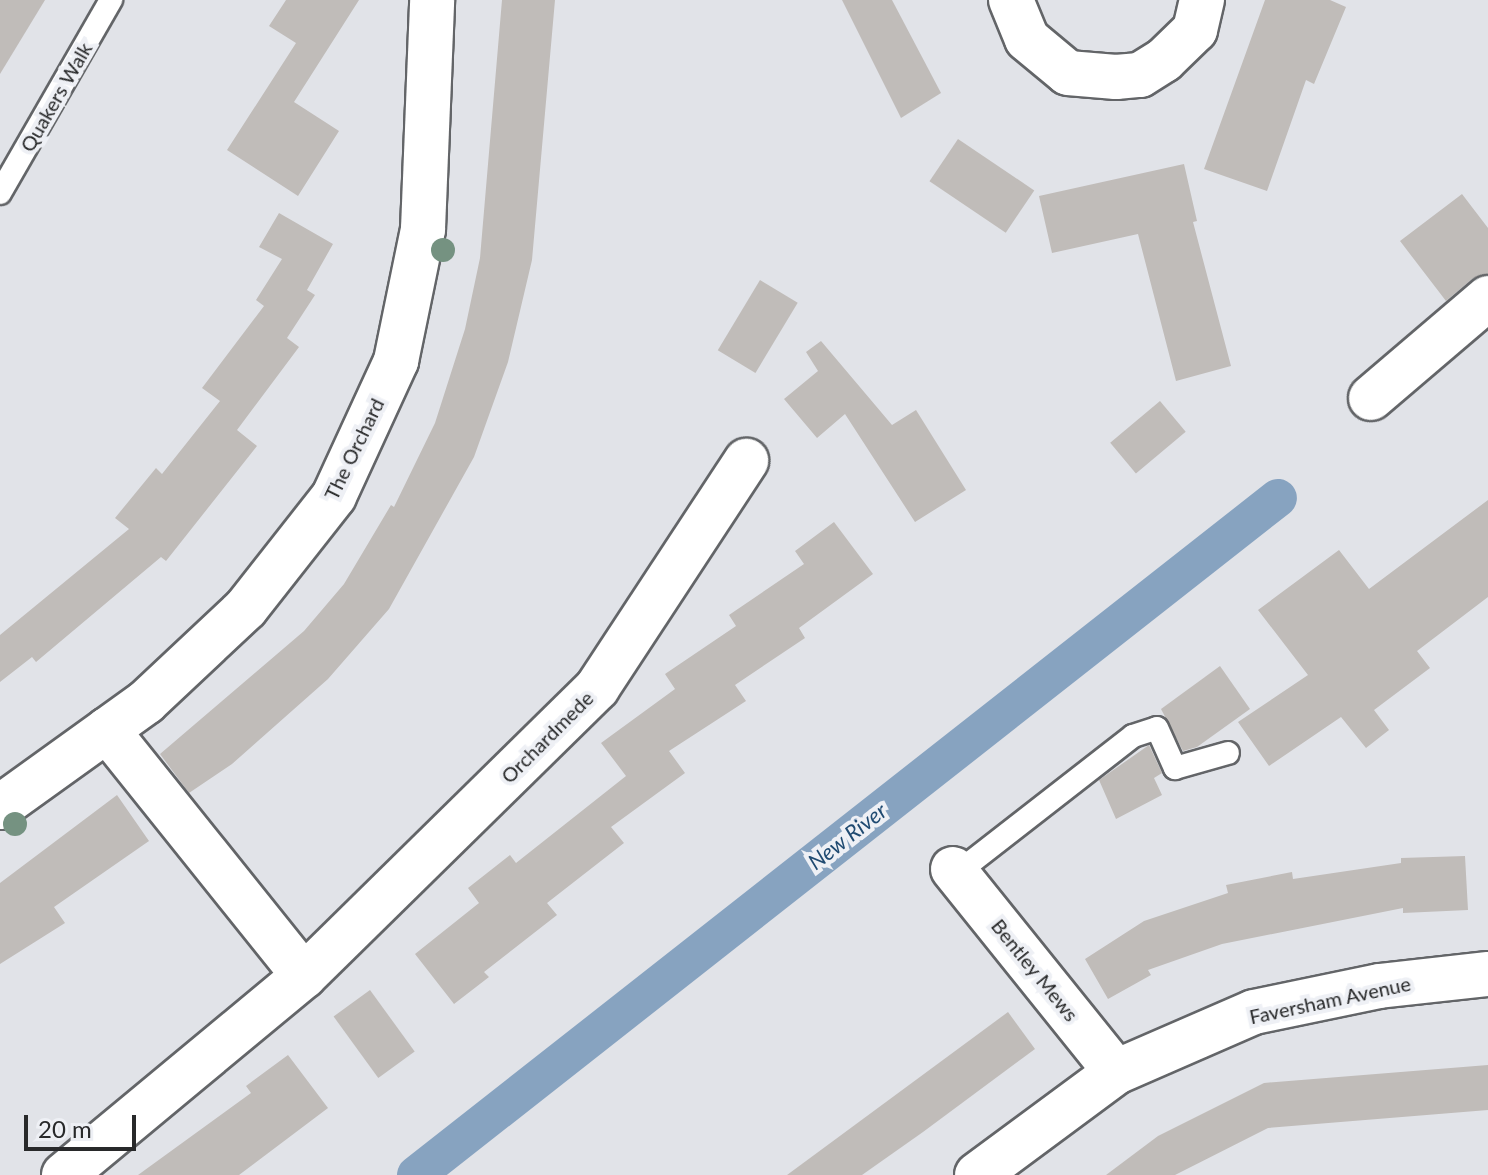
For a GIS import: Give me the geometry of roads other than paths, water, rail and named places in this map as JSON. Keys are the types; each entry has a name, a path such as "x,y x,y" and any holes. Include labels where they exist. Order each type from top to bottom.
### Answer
{"street":[{"name":"The Orchard","path":"0,807 146,702 235,619 334,496 396,361 423,229 432,0"},
{"path":"1011,0 1027,39 1068,73 1116,77 1140,75 1164,60 1195,30 1202,0"},
{"path":"1371,398 1488,298"},
{"name":"Orchardmede","path":"64,1175 304,976 597,688 746,461"},
{"path":"107,730 304,976"},
{"name":"Bentley Mews","path":"955,871 1116,1072"},
{"name":"Faversham Avenue","path":"977,1175 1116,1072 1254,1012 1379,986 1488,974"}],"lane":[{"name":"Quakers Walk","path":"0,193 111,0"},
{"path":"955,871 1133,736 1157,728 1175,768 1228,753"}],"waterway":[{"name":"New River","path":"416,1175 1278,498"}]}
